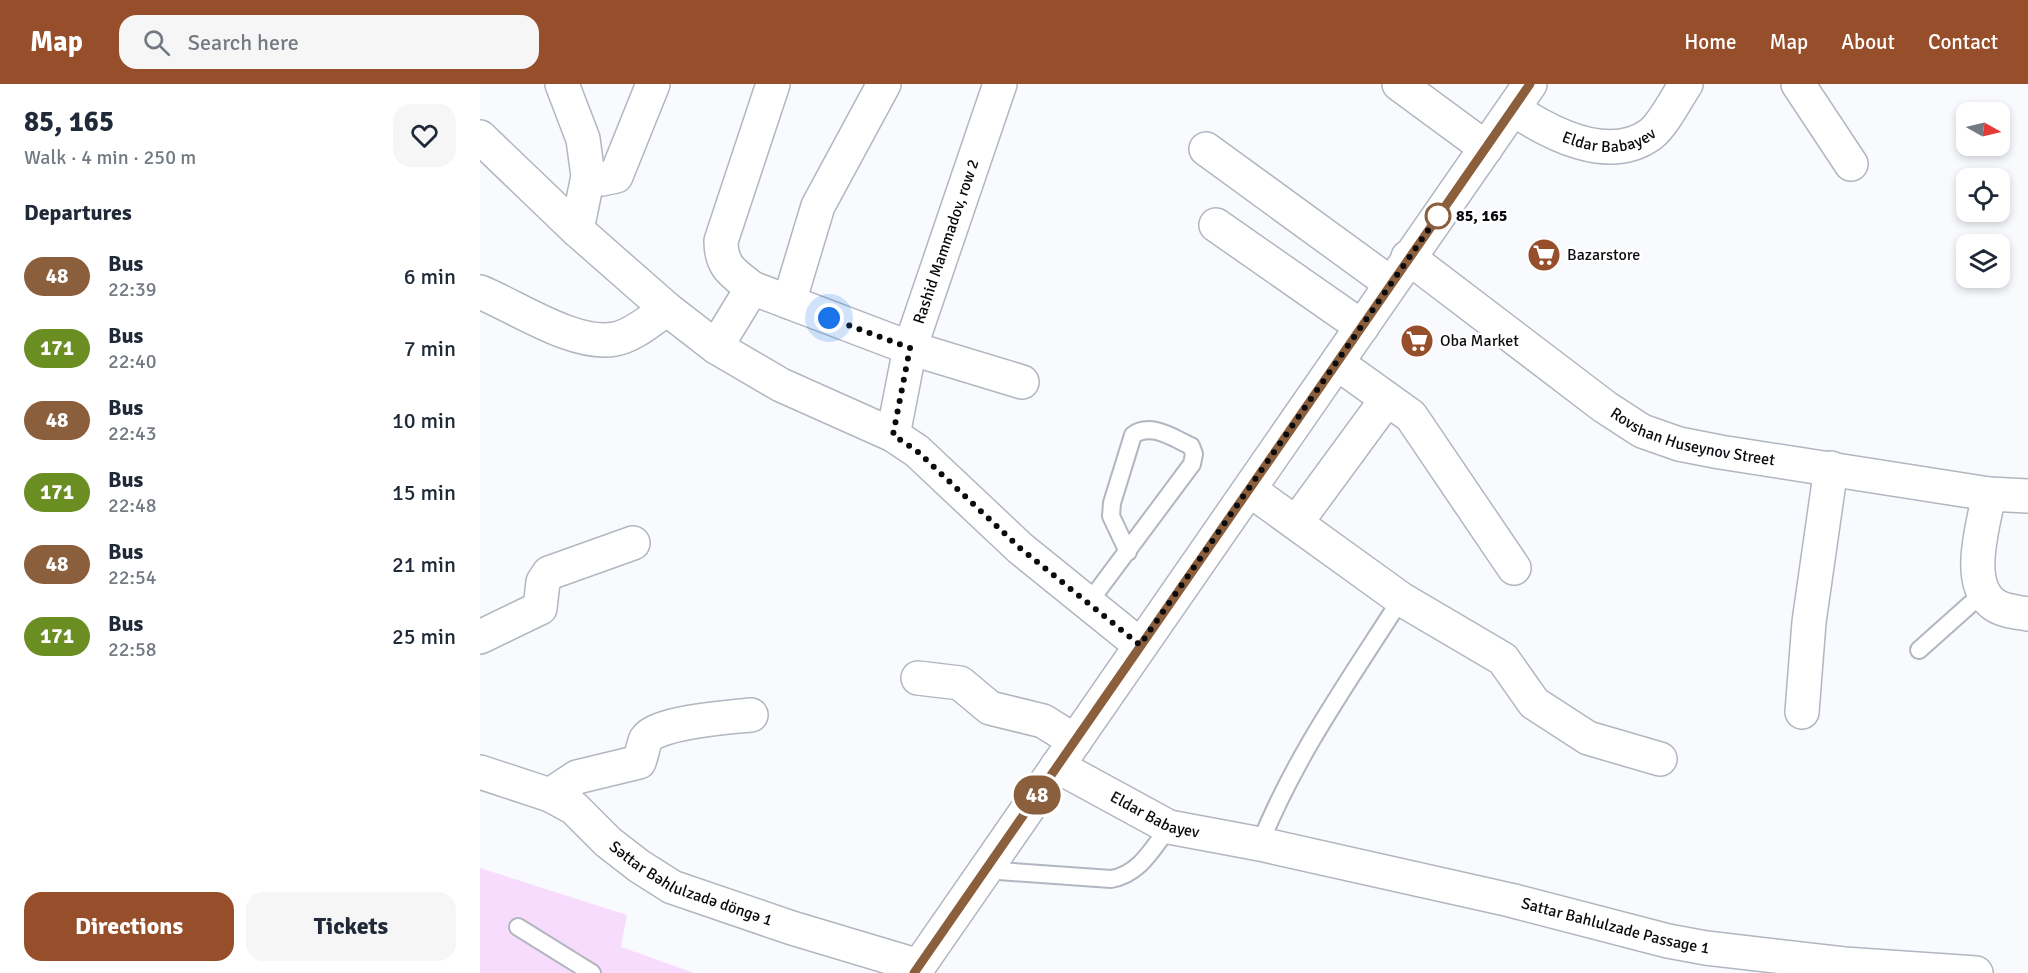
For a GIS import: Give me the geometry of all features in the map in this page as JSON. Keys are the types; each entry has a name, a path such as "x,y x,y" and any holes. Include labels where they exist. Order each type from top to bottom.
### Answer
{"street":[{"path":"562,84 583,139 588,176 577,230"},
{"path":"588,176 602,180 616,176 653,84"},
{"path":"773,84 721,241 721,257 731,272 752,288 910,348 1022,382"},
{"path":"789,302 818,206 884,84"},
{"name":"Rashid Mammadov, row 2","path":"893,435 910,348 1000,84"},
{"path":"1399,84 1486,148"},
{"name":"Eldar Babayev","path":"1522,97 1558,135 1601,146 1628,146 1653,133 1686,84"},
{"path":"1797,84 1851,164"},
{"path":"917,970 1140,645 1250,490 1399,270 1522,97"},
{"path":"480,137 577,230 667,309 716,347 781,385 893,435 917,451 1020,548 1087,605 1140,645"},
{"name":"Rovshan Huseynov Street","path":"1206,149 1399,270 1642,431 1679,444 1720,452 1989,494 2028,496"},
{"path":"1216,225 1362,327"},
{"path":"716,347 752,288"},
{"path":"480,292 590,340 614,339 626,335 667,309"},
{"path":"1337,363 1412,416 1514,568"},
{"path":"1296,523 1387,399"},
{"path":"1802,712 1809,622 1831,468"},
{"path":"1250,490 1401,599 1503,659 1534,703 1588,738 1660,759"},
{"path":"1989,494 1978,555 1978,576 1984,592 1992,603 2028,614"},
{"path":"480,637 540,608 543,582 549,573 633,543"},
{"name":"Eldar Babayev","path":"918,678 960,683 990,708 1043,721 1066,753 1169,827 1260,844"},
{"path":"550,795 577,777 639,762 645,740 652,734 694,720 751,715"},
{"name":"Səttar Bəhlulzadə döngə 1","path":"480,772 550,795 574,808 608,842 639,866 672,887 917,970"},
{"name":"Sattar Bahlulzade Passage 1","path":"1260,844 1510,900 1668,941 1844,968 1976,973"}],"lane":[{"path":"1087,605 1128,552 1192,464 1194,454 1191,446 1151,429 1141,429 1133,435 1112,503 1111,516 1128,552"},
{"path":"1919,650 1984,592"},
{"path":"1260,844 1279,795 1401,599"},
{"path":"985,870 1112,879 1126,876 1137,869 1169,827"},
{"path":"518,927 592,973"}],"shaded area":[{"path":"480,868 627,915 621,947 694,973 480,973"}],"bus line":[{"name":"48","path":"914,973 1530,84"}],"place":[{"name":"85, 165","path":"1438,216"},
{"name":"Bazarstore","path":"1544,255"},
{"name":"Oba Market","path":"1417,341"}],"route":[{"path":"829,318 910,348 893,435 917,451 1051,576 1140,645 1250,490 1438,216"}]}
